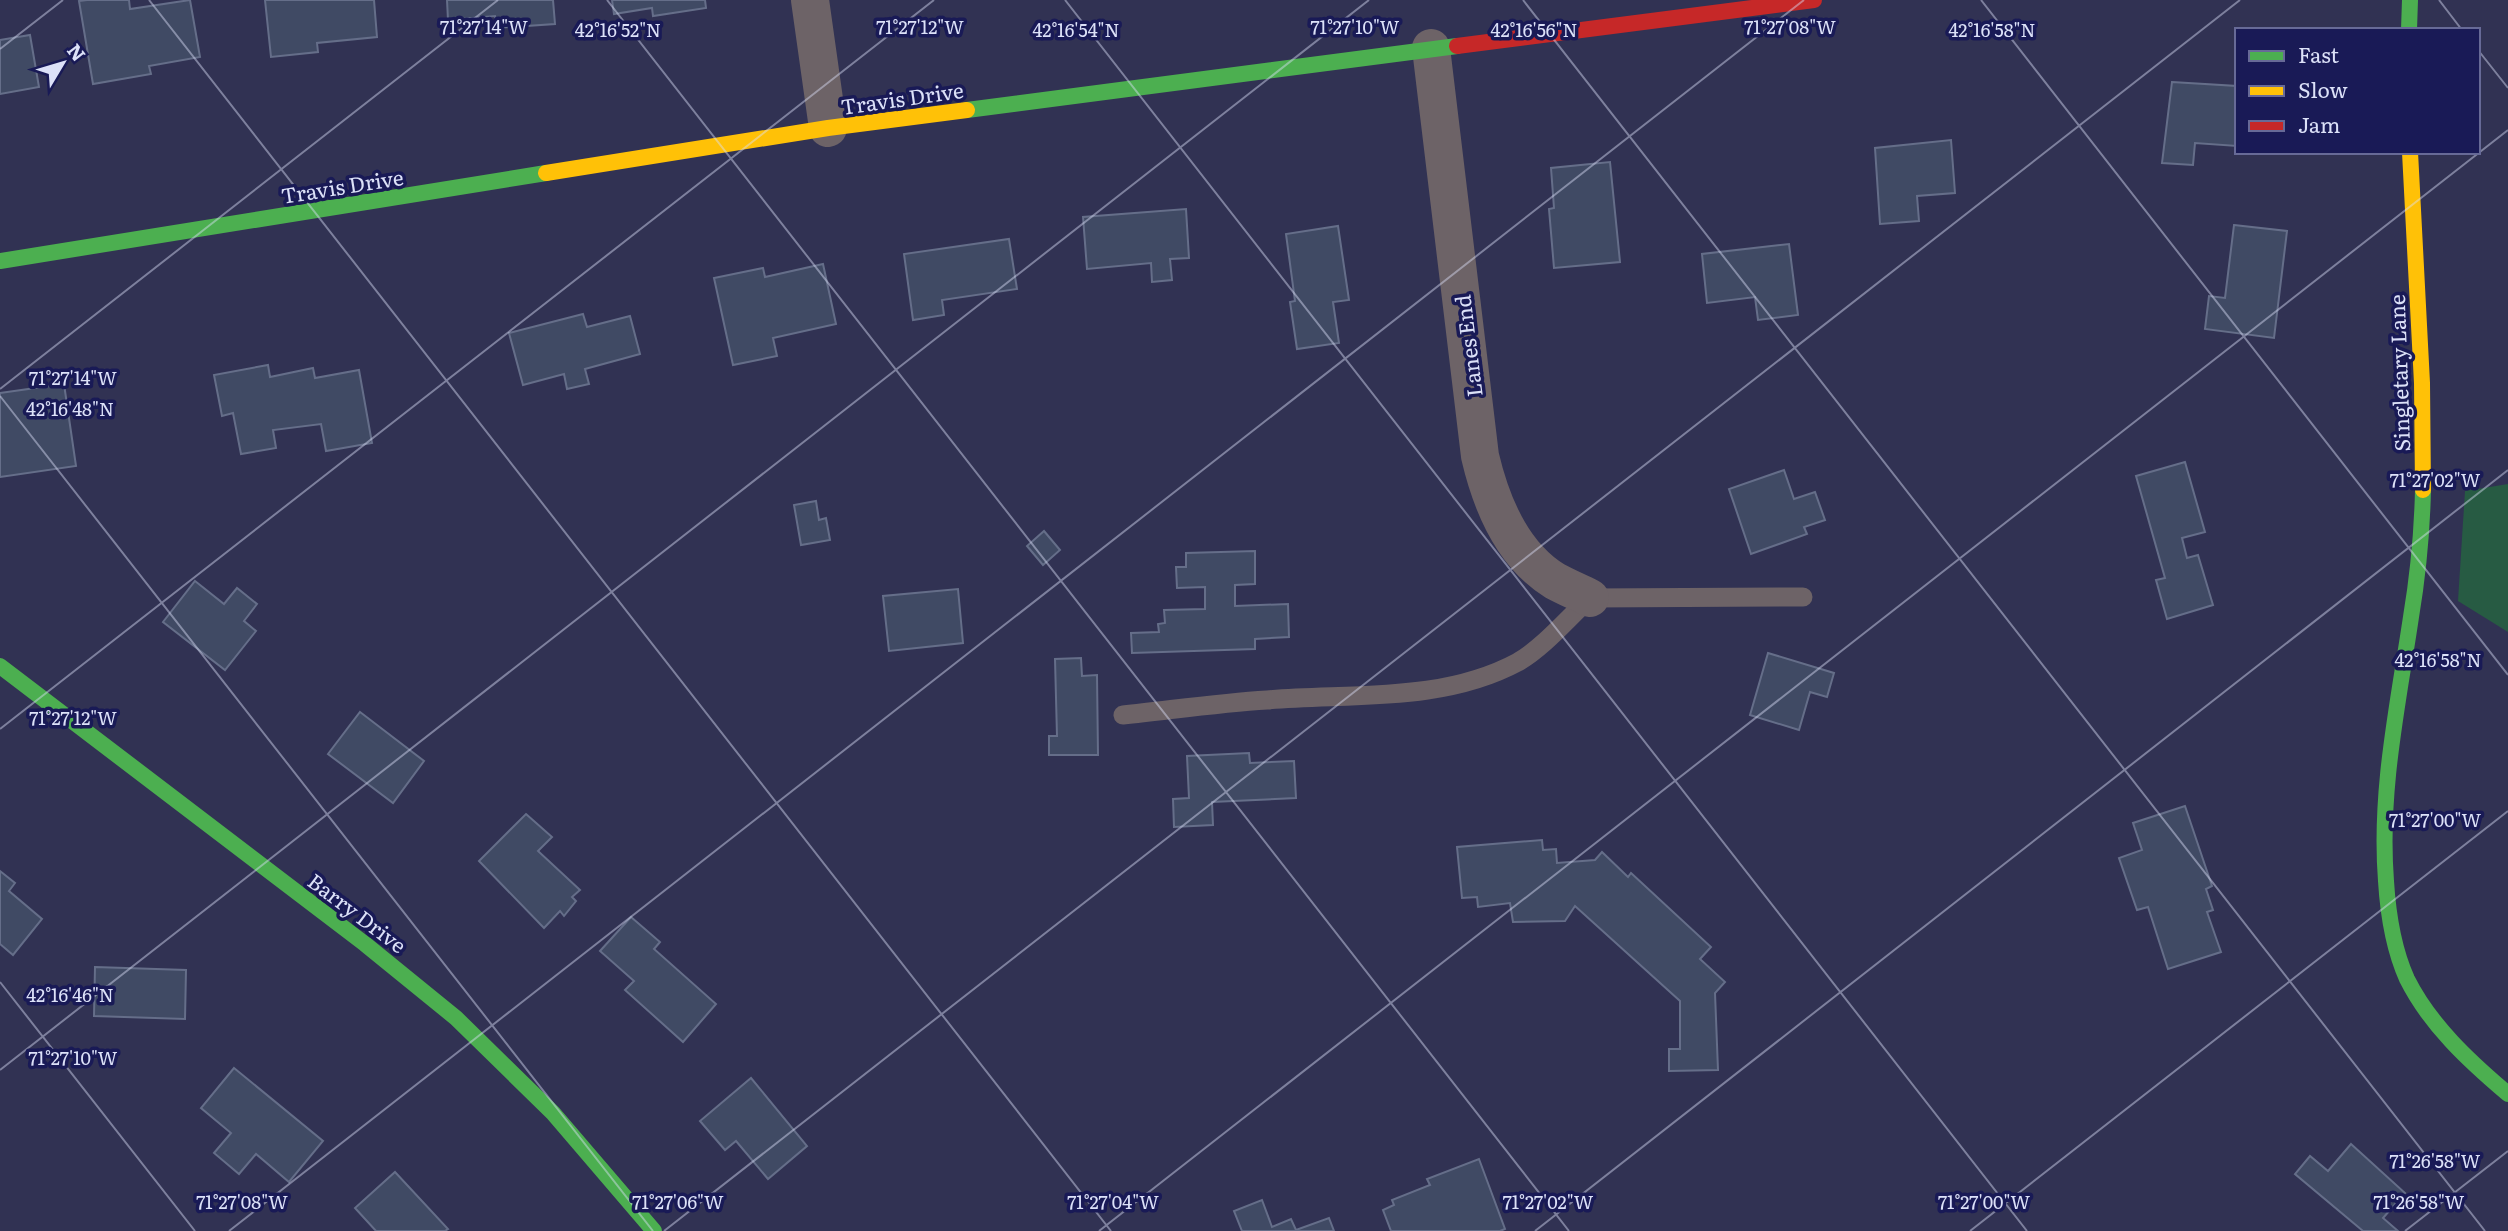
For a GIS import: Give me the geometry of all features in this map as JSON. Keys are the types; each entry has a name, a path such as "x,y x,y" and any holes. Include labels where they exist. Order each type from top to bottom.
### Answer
{"street":[{"path":"810,0 828,128"},
{"name":"Travis Drive","path":"0,261 828,128 1814,0"},
{"path":"2409,28 2410,0"},
{"name":"Lanes End","path":"1431,48 1478,442 1488,490 1524,555 1553,580 1590,598"},
{"name":"Singletary Lane","path":"2410,154 2422,412 2422,519 2419,564 2385,773 2382,865 2396,947 2408,979 2427,1011 2451,1042 2508,1094"},
{"name":"Barry Drive","path":"0,666 365,944 438,1003 552,1113 654,1231"}],"lane":[{"path":"1123,715 1266,699 1400,693 1446,687 1485,677 1520,660 1590,598 1803,597"}],"green space":[{"path":"2508,484 2508,632 2458,601 2465,491"}],"building":[{"path":"129,0 130,9 190,0 200,57 149,66 151,74 93,84 79,1"},
{"path":"265,0 374,0 377,37 317,43 318,52 271,57"},
{"path":"447,0 553,0 555,24 496,28 495,16 448,20"},
{"path":"612,0 705,0 706,8 653,16 652,8 614,14"},
{"path":"30,35 39,87 0,94 0,40"},
{"path":"2172,82 2235,86 2235,146 2195,143 2193,165 2162,163"},
{"path":"1951,140 1955,193 1917,196 1919,221 1880,224 1875,148"},
{"path":"1610,162 1620,262 1554,268 1549,209 1554,208 1551,168"},
{"path":"1186,209 1189,258 1170,259 1172,280 1152,282 1151,263 1087,269 1083,217"},
{"path":"2234,225 2287,231 2274,338 2205,329 2209,296 2225,298"},
{"path":"1338,226 1349,300 1333,302 1339,343 1297,349 1290,302 1295,301 1286,234"},
{"path":"1009,239 1017,289 942,300 944,315 913,320 904,254"},
{"path":"1789,244 1798,315 1758,320 1755,297 1707,303 1702,254"},
{"path":"823,264 836,324 773,338 777,356 733,365 714,278 763,268 765,277"},
{"path":"583,314 587,327 630,316 640,354 585,369 589,384 567,389 564,374 523,385 509,333"},
{"path":"268,365 270,377 313,368 315,378 359,370 372,443 326,451 321,424 273,430 276,448 241,454 233,413 222,416 214,375"},
{"path":"64,384 76,466 0,477 0,393"},
{"path":"2185,462 2205,532 2182,538 2187,558 2198,555 2213,605 2167,619 2156,580 2165,578 2136,476"},
{"path":"1784,470 1794,499 1815,492 1825,520 1804,527 1807,534 1751,554 1729,489"},
{"path":"816,501 819,520 826,518 830,540 801,545 794,505"},
{"path":"1044,531 1060,550 1043,565 1027,546"},
{"path":"1255,551 1255,584 1235,585 1235,606 1288,604 1289,637 1255,639 1255,649 1132,653 1131,633 1159,632 1158,624 1165,623 1164,610 1205,609 1205,587 1177,588 1176,567 1186,567 1186,553"},
{"path":"195,581 224,604 237,588 257,604 244,621 256,631 225,670 163,622"},
{"path":"958,589 963,643 889,651 883,596"},
{"path":"1768,653 1834,673 1827,697 1810,692 1799,730 1750,715"},
{"path":"1081,658 1082,676 1097,675 1098,755 1049,755 1049,736 1057,736 1055,659"},
{"path":"360,712 424,761 393,803 328,754"},
{"path":"1249,753 1250,763 1294,761 1296,798 1212,802 1213,825 1174,827 1173,799 1189,798 1187,756"},
{"path":"2185,806 2212,886 2206,889 2213,910 2207,912 2221,952 2168,969 2148,907 2137,910 2119,858 2142,850 2133,823"},
{"path":"526,814 552,837 538,851 580,890 572,897 576,901 564,916 560,911 544,928 479,861"},
{"path":"1542,840 1543,850 1556,849 1557,863 1595,860 1602,852 1628,877 1631,873 1711,947 1700,959 1725,982 1715,993 1718,1070 1669,1071 1669,1049 1680,1049 1680,1001 1575,906 1565,921 1513,922 1510,903 1478,907 1477,897 1462,898 1457,847"},
{"path":"0,871 15,883 9,891 42,919 13,955 0,944"},
{"path":"631,917 660,942 654,949 716,1004 683,1042 625,990 634,981 600,951"},
{"path":"95,967 186,970 185,1019 94,1016"},
{"path":"234,1068 323,1141 289,1182 256,1154 239,1174 214,1153 231,1133 201,1108"},
{"path":"751,1078 807,1146 768,1179 736,1141 725,1150 700,1121"},
{"path":"2351,1144 2405,1193 2383,1218 2398,1231 2363,1231 2295,1174 2310,1156 2328,1171"},
{"path":"1479,1159 1505,1229 1391,1231 1383,1210 1394,1205 1392,1200 1430,1185 1427,1179"},
{"path":"395,1172 448,1229 376,1231 355,1208"},
{"path":"1262,1200 1272,1227 1291,1219 1296,1230 1329,1218 1334,1231 1242,1231 1234,1211"}],"traffic: fast":[{"path":"2409,28 2410,0"},
{"path":"967,110 1457,46"},
{"path":"0,261 546,173"},
{"path":"2423,490 2416,585 2387,781 2385,847 2390,918 2402,967 2416,996 2439,1027 2465,1055 2508,1094"},
{"path":"0,666 365,944 456,1018 553,1113 654,1231"}],"traffic: slow":[{"path":"546,173 828,128 967,110"},
{"path":"2410,154 2422,383 2423,490"}],"traffic: jam":[{"path":"1457,46 1814,0"}]}
